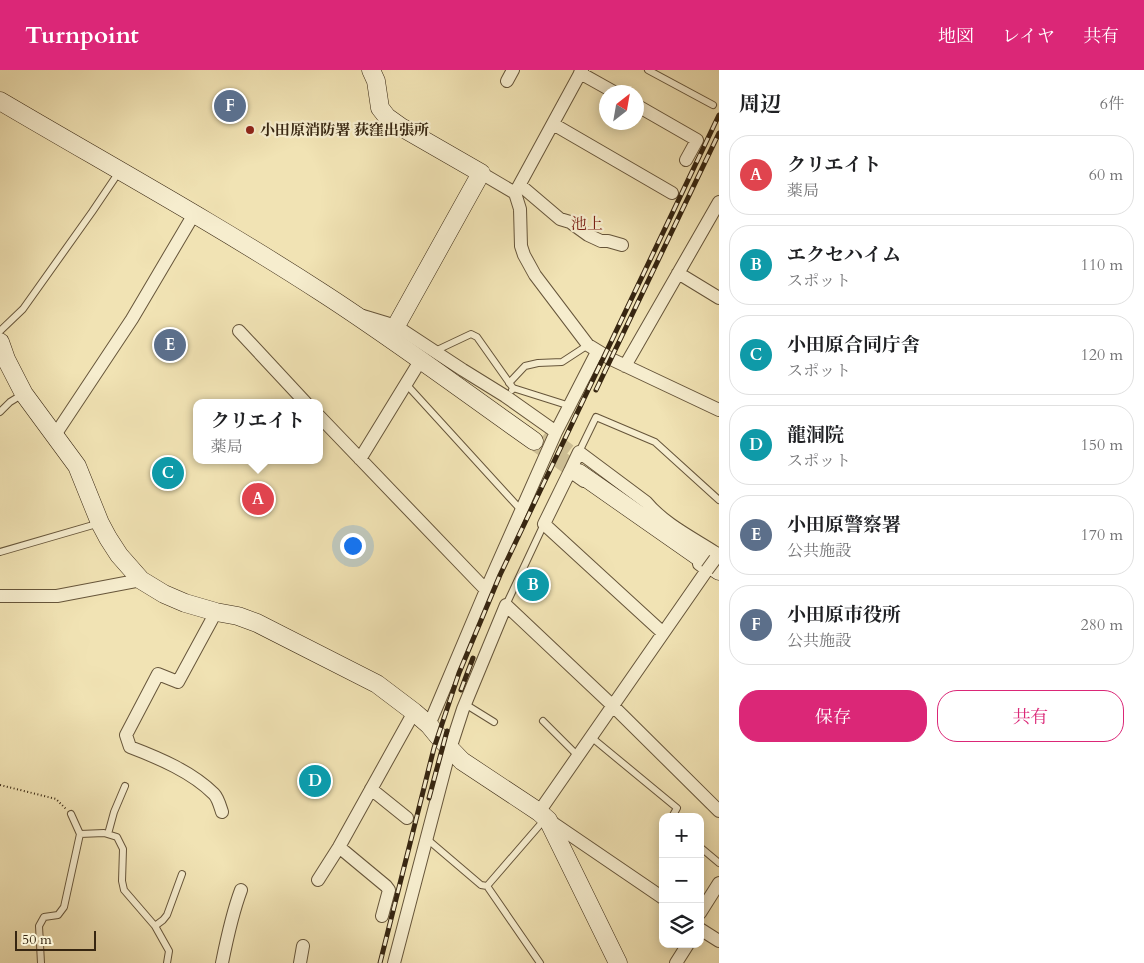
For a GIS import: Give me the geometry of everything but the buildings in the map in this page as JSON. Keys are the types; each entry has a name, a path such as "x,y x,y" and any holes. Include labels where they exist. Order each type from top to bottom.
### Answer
{"street":[{"path":"602,85 581,72 518,189 521,246 524,255 535,275 593,348 624,366 719,410"},
{"path":"376,73 380,108 386,117 481,173 518,189 560,219 570,222 588,235 601,241 622,245"},
{"path":"0,101 264,256 539,435"},
{"path":"644,110 697,140 686,160"},
{"path":"553,124 672,192"},
{"path":"396,326 481,173"},
{"path":"624,366 678,273 714,224 719,202"},
{"path":"55,435 132,319 194,214"},
{"path":"678,273 719,298"},
{"path":"354,313 396,326 479,380 539,435"},
{"path":"354,313 365,329 545,455"},
{"path":"239,331 302,399"},
{"path":"0,342 6,359 24,394 78,466 100,523 119,555 141,580 185,604 238,616 257,623 377,684 429,725 462,762 659,895"},
{"path":"429,725 545,455 570,406 593,348"},
{"path":"360,459 417,366"},
{"path":"479,380 509,389 556,432"},
{"path":"323,420 486,590"},
{"path":"579,452 579,469 544,524 663,633"},
{"path":"579,452 646,502 652,510"},
{"path":"579,469 652,510 716,560"},
{"path":"579,469 716,560"},
{"path":"544,817 578,756 716,560"},
{"path":"0,596 57,596 141,580"},
{"path":"394,963 450,749 465,704 506,604 719,811"},
{"path":"216,612 178,682 158,674 126,735 130,747 155,757 191,776 215,796 222,812"},
{"path":"318,880 339,847 414,712"},
{"path":"371,789 407,818"},
{"path":"544,817 618,963"},
{"path":"339,847 389,890 382,916"},
{"path":"704,907 719,883"},
{"path":"222,963 231,917 241,890"},
{"path":"704,932 719,941"},
{"path":"300,963 303,946"},
{"path":"676,963 685,948"}],"lane":[{"path":"648,70 713,105"},
{"path":"0,331 23,309 119,171"},
{"path":"435,351 471,334 477,337 509,389 570,406"},
{"path":"509,389 525,366 538,363 562,362 593,348"},
{"path":"406,384 521,510"},
{"path":"0,412 10,402 24,394"},
{"path":"579,452 596,417 654,442 719,500"},
{"path":"0,552 100,523"},
{"path":"506,604 544,524"},
{"path":"465,704 494,722"},
{"path":"543,721 578,756"},
{"path":"591,737 677,808 674,813"},
{"path":"108,834 114,812 125,786"},
{"path":"41,963 39,926 44,917 58,914 64,907 80,834 71,814"},
{"path":"487,886 544,817"},
{"path":"80,834 104,833 117,837 123,849 122,880 124,890 155,926 169,951 167,963"},
{"path":"426,838 481,885 487,886 540,963"},
{"path":"704,850 719,863"},
{"path":"155,926 168,915 182,874"}],"path":[{"path":"0,785 56,799 71,814"}],"tunnel":[{"path":"546,432 585,462"},
{"path":"534,441 579,473"}],"railway":[{"path":"380,963 434,748 459,673 500,575 719,115"},
{"path":"596,390 719,133"},
{"path":"461,690 473,658"},
{"path":"429,798 447,731"}],"place":[{"name":"小田原市役所","path":"230,106"},
{"name":"小田原消防署 荻窪出張所","path":"250,130"},
{"name":"小田原警察署","path":"170,345"},
{"name":"小田原合同庁舎","path":"168,473"},
{"name":"クリエイト","path":"258,499"},
{"name":"エクセハイム","path":"533,585"},
{"name":"龍洞院","path":"315,781"}],"district":[{"name":"池上","path":"587,224"}]}
